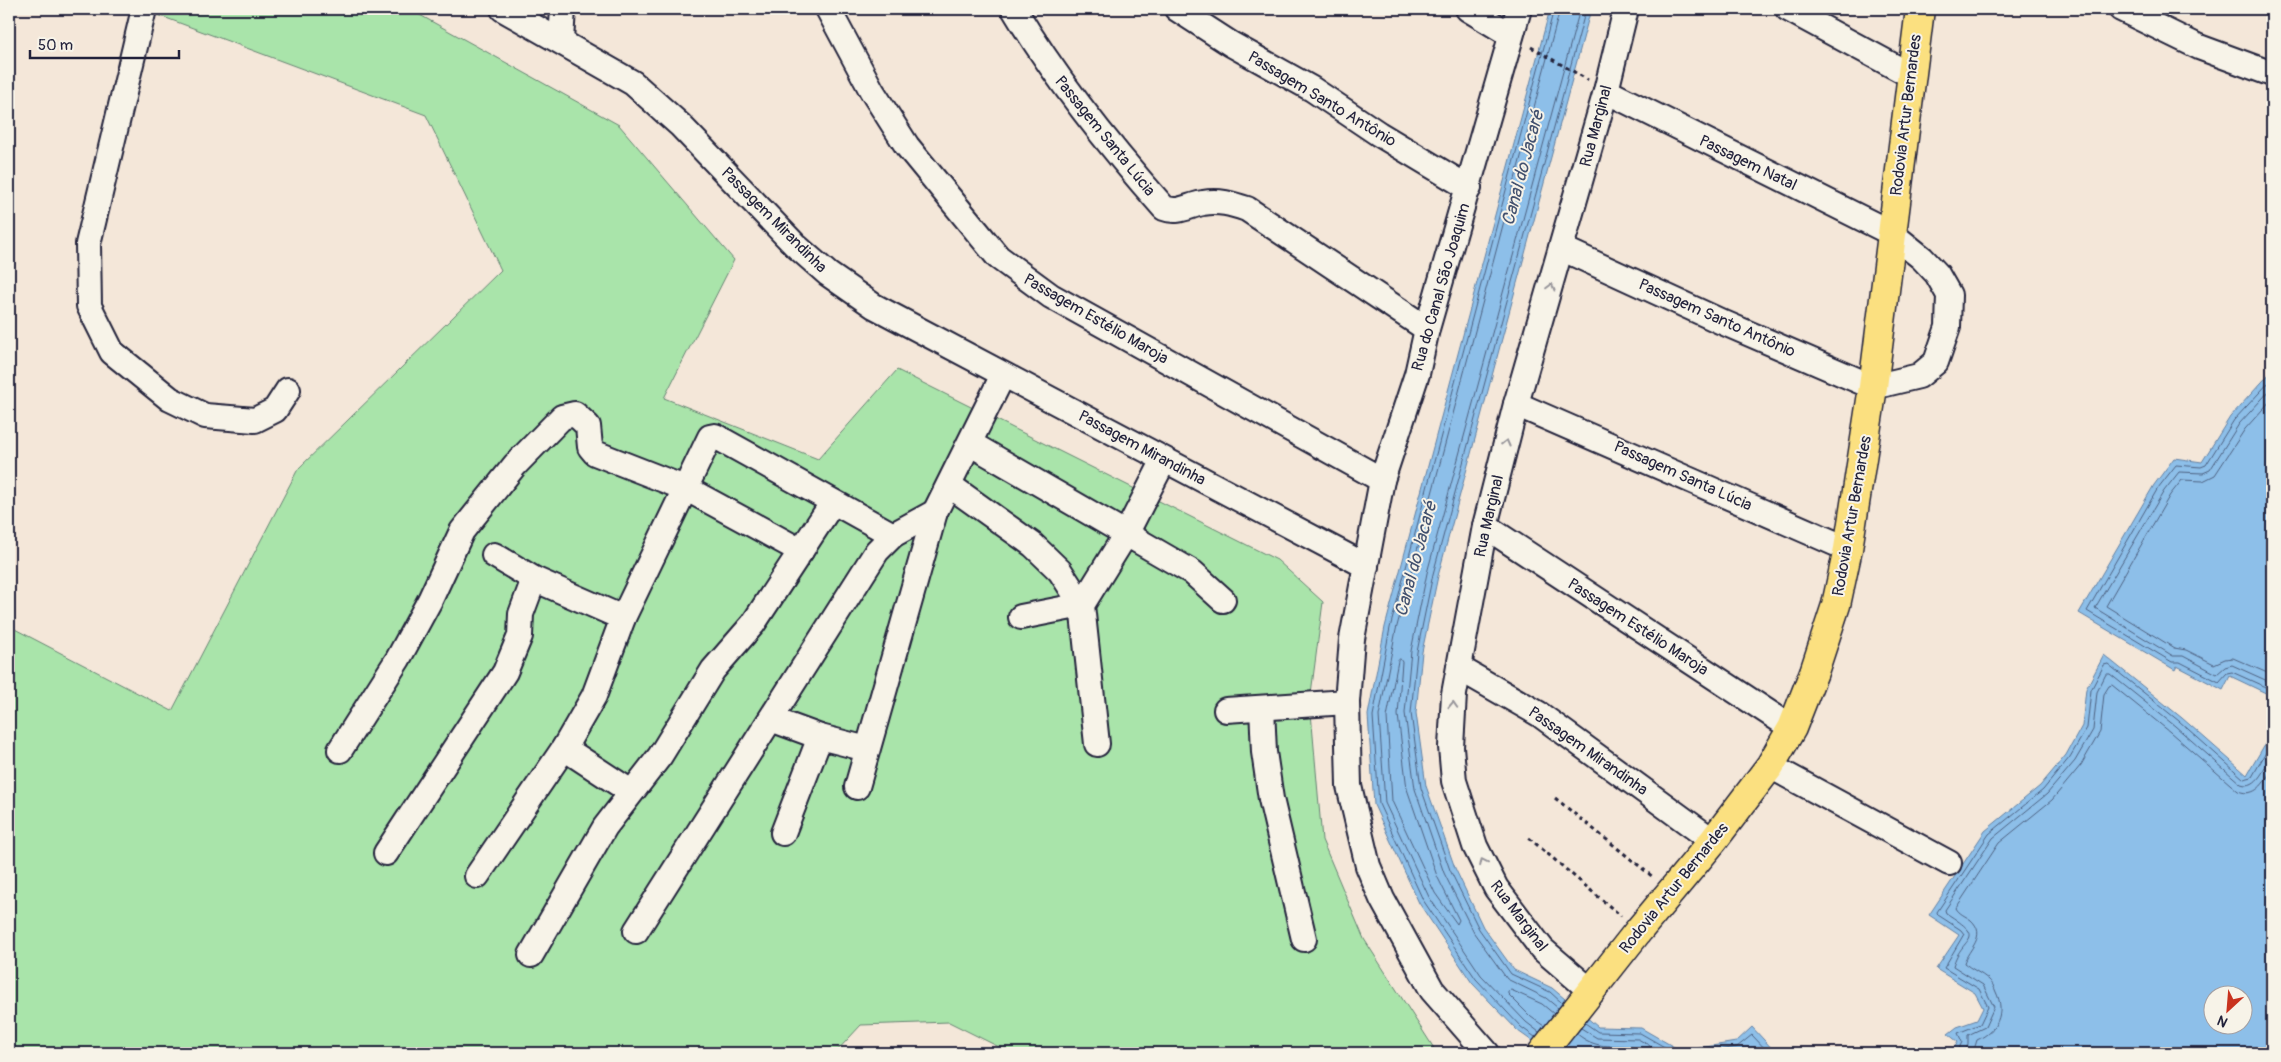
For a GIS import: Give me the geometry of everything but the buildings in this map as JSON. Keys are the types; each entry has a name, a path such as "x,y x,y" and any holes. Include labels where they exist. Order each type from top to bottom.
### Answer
{"main road":[{"name":"Rodovia Artur Bernardes","path":"1542,1053 1639,930 1713,841 1770,766 1792,728 1814,672 1833,614 1848,549 1873,387 1920,9"}],"street":[{"path":"144,9 88,244 89,306 112,352 170,399 205,416 255,420 275,410 288,390"},
{"name":"Passagem Mirandinha","path":"503,9 561,40 633,83 654,101 795,245 828,274 874,306 1366,566"},
{"path":"561,40 563,9"},
{"name":"Passagem Estélio Maroja","path":"828,9 872,91 907,146 998,257 1051,296 1382,480"},
{"name":"Passagem Santa Lúcia","path":"1014,9 1038,49 1088,119 1164,208 1177,211 1201,203 1228,202 1247,209 1428,329"},
{"name":"Passagem Santo Antônio","path":"1177,9 1231,44 1312,89 1379,134 1469,188"},
{"path":"1468,9 1519,40"},
{"name":"Rua do Canal São Joaquim","path":"1366,566 1382,480 1417,374 1428,329 1469,188 1519,40 1519,9"},
{"name":"Rua Marginal","path":"1588,996 1542,949 1496,888 1475,846 1454,782 1452,756 1454,694 1485,526 1516,404 1561,248 1601,88 1626,9"},
{"path":"1788,9 1912,76"},
{"path":"2122,9 2199,47 2272,74"},
{"name":"Passagem Natal","path":"1601,88 1891,233 1922,258 1937,274 1949,295 1948,327 1936,362 1919,376 1873,387"},
{"name":"Passagem Santo Antônio","path":"1561,248 1722,322 1873,387"},
{"path":"857,786 935,512 971,444 1003,375"},
{"name":"Passagem Santa Lúcia","path":"1516,404 1848,549"},
{"path":"340,750 398,659 430,600 462,531 515,465 562,417 575,414 584,421 588,426 590,447 595,453 687,490 801,551"},
{"path":"477,876 564,748 594,696 623,618 687,490 710,437 715,436 893,535"},
{"path":"971,444 1192,572 1223,600"},
{"path":"1021,617 1082,605 1126,534 1164,460"},
{"path":"949,485 1033,546 1060,571 1082,605 1097,744"},
{"path":"531,955 605,827 660,756 713,670 753,624 833,502"},
{"path":"636,931 877,551 893,535 935,512"},
{"name":"Passagem Estélio Maroja","path":"1485,526 1792,728"},
{"path":"494,555 534,579 623,618"},
{"path":"1366,566 1352,639 1346,702 1349,786 1368,866 1382,899 1432,990 1487,1053"},
{"path":"386,853 505,672 520,636 522,614 534,579"},
{"name":"Passagem Mirandinha","path":"1459,668 1539,714 1713,841"},
{"path":"1226,710 1346,702"},
{"path":"1262,708 1264,752 1270,799 1304,939"},
{"path":"771,719 820,738 867,749"},
{"path":"783,833 820,738"},
{"path":"564,748 632,792"},
{"path":"1770,766 1948,863"}],"path":[{"path":"1519,40 1601,88"},
{"path":"1555,798 1671,892"},
{"path":"1529,838 1576,880 1639,930"}],"green space":[{"path":"142,9 409,9 619,125 734,260 664,398 818,459 897,370 1277,560 1323,602 1310,701 1322,840 1364,939 1437,1053 1011,1053 949,1022 861,1025 835,1053 9,1053 9,626 172,711 298,469 501,270 426,115"}],"water":[{"name":"Canal do Jacaré","path":"1550,9 1591,9 1438,576 1422,652 1416,713 1426,786 1455,868 1483,927 1514,970 1552,988 1598,1027 1641,1028 1681,1051 1736,1042 1752,1027 1776,1053 1549,1053 1518,1031 1472,983 1419,903 1374,805 1368,715 1385,627"},
{"path":"2272,371 2272,696 2230,676 2223,690 2177,666 2175,670 2079,613 2154,485 2174,458 2202,462 2230,417"},
{"path":"2104,655 2182,718 2247,775 2272,732 2272,1053 1951,1053 1958,1042 1948,1034 1957,1027 1977,1020 1983,1008 1975,993 1936,969 1959,935 1929,915 1985,831 2040,786 2066,755 2082,726 2086,689"}]}
